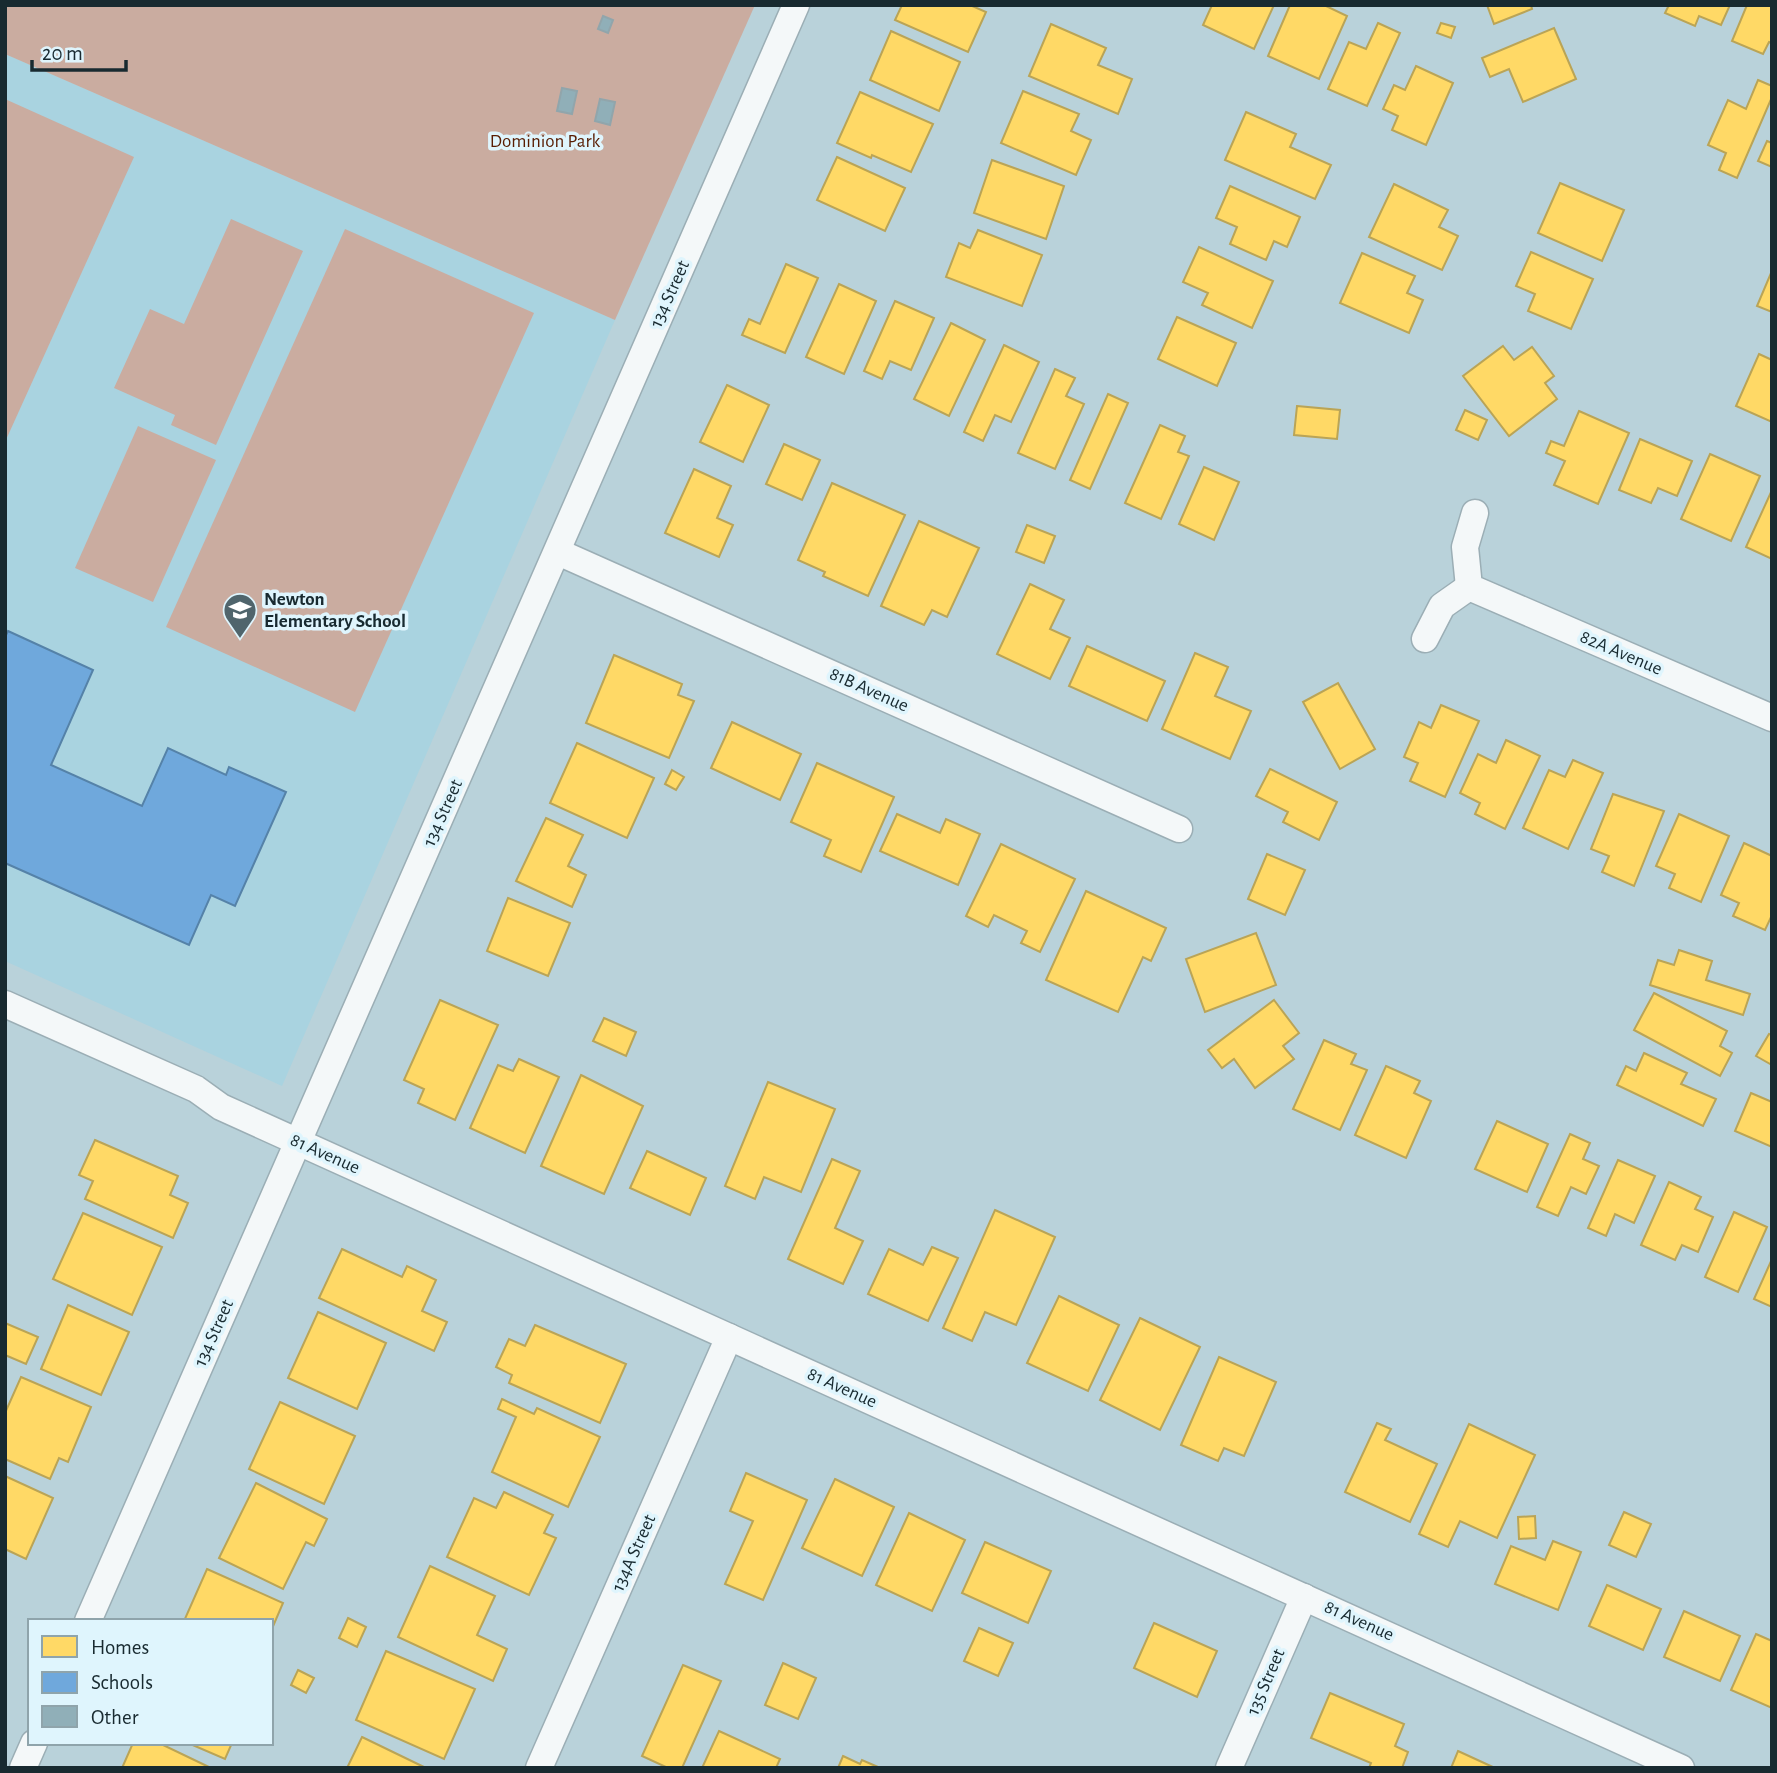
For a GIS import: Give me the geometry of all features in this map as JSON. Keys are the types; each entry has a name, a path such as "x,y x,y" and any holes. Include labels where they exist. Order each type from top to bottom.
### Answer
{"street":[{"name":"134 Street","path":"89,1619 796,5"},
{"path":"1425,639 1442,606 1469,587 1465,547 1475,513"},
{"name":"81B Avenue","path":"558,552 1179,829"},
{"name":"82A Avenue","path":"1469,587 1772,718"},
{"name":"81 Avenue","path":"5,1004 196,1089 221,1107 1681,1768"},
{"name":"134A Street","path":"539,1768 729,1337"},
{"name":"135 Street","path":"1229,1768 1304,1597"},
{"path":"23,1768 33,1745"}],"shaded area":[{"name":"Newton Elementary School","path":"5,54 615,320 282,1086 5,961"}],"green space":[{"name":"Dominion Park","path":"5,5 755,5 615,320 5,54"},
{"path":"5,99 134,157 5,442"},
{"path":"231,219 303,251 216,445 171,425 175,415 114,388 150,309 184,324"},
{"path":"345,229 534,313 355,712 166,627"},
{"path":"138,426 216,460 153,602 75,568"}],"building: Homes":[{"path":"902,5 970,5 986,12 968,52 895,20"},
{"path":"1212,5 1274,5 1254,49 1203,25"},
{"path":"1290,5 1324,5 1347,16 1319,79 1268,56"},
{"path":"1487,5 1531,5 1532,9 1494,24"},
{"path":"1669,5 1730,5 1721,25 1699,16 1695,26 1665,13"},
{"path":"1747,5 1772,5 1772,43 1769,42 1763,54 1732,41"},
{"path":"1378,23 1400,33 1367,106 1328,89 1349,42 1366,49"},
{"path":"1441,23 1455,27 1451,38 1437,33"},
{"path":"1051,24 1106,48 1098,65 1132,79 1118,114 1029,76"},
{"path":"1554,28 1576,79 1523,102 1509,69 1490,77 1482,58"},
{"path":"891,31 960,62 939,111 870,80"},
{"path":"1416,66 1453,83 1426,145 1392,130 1398,116 1383,109 1394,85 1405,90"},
{"path":"1758,80 1772,86 1772,97 1737,178 1719,170 1726,153 1708,145 1728,100 1746,109"},
{"path":"1023,91 1079,114 1071,131 1091,140 1076,175 1001,143"},
{"path":"860,92 933,124 911,172 837,143"},
{"path":"1246,112 1296,134 1290,147 1331,165 1315,199 1225,160"},
{"path":"1767,141 1772,143 1772,167 1758,161"},
{"path":"837,157 905,188 885,231 817,200"},
{"path":"992,160 1064,186 1046,239 974,213"},
{"path":"1560,183 1624,210 1602,261 1538,233"},
{"path":"1394,184 1448,210 1439,227 1458,236 1442,270 1369,237"},
{"path":"1230,186 1300,217 1287,247 1274,241 1266,260 1230,244 1237,227 1216,218"},
{"path":"978,230 1042,255 1022,306 946,277 959,243 970,248"},
{"path":"1199,247 1273,281 1252,328 1202,305 1208,293 1183,282"},
{"path":"1531,252 1593,279 1571,329 1528,311 1535,294 1516,286"},
{"path":"1362,253 1415,276 1407,293 1423,300 1409,333 1340,303"},
{"path":"786,264 818,278 785,353 742,335 749,319 760,324"},
{"path":"1772,273 1772,312 1757,306"},
{"path":"839,284 876,301 844,374 806,357"},
{"path":"895,301 934,318 911,370 890,361 882,379 864,371"},
{"path":"1177,317 1236,343 1217,386 1158,359"},
{"path":"951,323 985,340 949,416 914,399"},
{"path":"1004,345 1039,362 1011,422 995,415 983,441 964,432"},
{"path":"1503,346 1514,360 1532,347 1554,376 1545,383 1557,399 1509,436 1463,376"},
{"path":"1759,354 1772,360 1772,422 1736,406"},
{"path":"1055,369 1075,378 1066,396 1084,404 1055,469 1018,453"},
{"path":"727,385 769,405 743,462 700,442"},
{"path":"1108,394 1128,403 1090,489 1070,480"},
{"path":"1297,406 1340,410 1337,439 1294,435"},
{"path":"1465,410 1487,420 1478,440 1456,430"},
{"path":"1579,411 1629,433 1598,504 1554,485 1565,461 1546,453 1551,441 1564,446"},
{"path":"1160,425 1185,436 1178,452 1189,456 1161,519 1125,503"},
{"path":"1640,439 1692,461 1677,496 1658,488 1651,503 1619,490"},
{"path":"784,444 820,460 802,500 766,484"},
{"path":"1710,454 1760,476 1731,541 1681,519"},
{"path":"1204,467 1239,482 1214,540 1179,524"},
{"path":"694,469 731,486 717,518 733,525 719,557 665,533"},
{"path":"832,483 905,515 868,596 823,576 825,572 798,560"},
{"path":"1772,490 1772,559 1746,547"},
{"path":"919,521 979,548 947,617 932,610 924,625 881,606"},
{"path":"1027,525 1055,536 1044,563 1016,552"},
{"path":"1030,584 1064,600 1050,629 1070,638 1050,679 997,654"},
{"path":"1087,646 1165,681 1147,721 1069,686"},
{"path":"1195,653 1228,667 1215,696 1251,711 1230,759 1162,729"},
{"path":"614,655 682,684 678,695 694,701 669,758 586,723"},
{"path":"1338,683 1375,749 1340,769 1303,702"},
{"path":"1441,705 1479,721 1445,797 1410,781 1418,763 1404,757 1419,722 1431,728"},
{"path":"732,722 801,754 780,800 711,768"},
{"path":"1506,740 1540,756 1505,829 1475,814 1480,803 1460,793 1478,754 1496,763"},
{"path":"577,743 654,778 627,838 550,803"},
{"path":"1573,760 1603,773 1568,849 1523,828 1549,770 1565,777"},
{"path":"817,763 894,797 861,872 824,856 831,840 791,822"},
{"path":"1270,769 1337,802 1319,840 1283,822 1288,812 1256,796"},
{"path":"672,770 684,777 676,790 665,784"},
{"path":"1613,794 1664,811 1634,886 1602,872 1609,856 1591,849"},
{"path":"897,814 940,833 946,819 980,834 958,885 880,851"},
{"path":"1679,814 1729,836 1701,902 1669,888 1675,874 1656,866"},
{"path":"546,818 583,835 568,866 586,875 572,907 516,881"},
{"path":"1744,843 1772,856 1772,915 1765,930 1733,916 1739,903 1721,895"},
{"path":"1001,844 1075,879 1040,952 1021,943 1027,931 994,915 988,927 966,916"},
{"path":"1267,854 1305,870 1285,915 1248,899"},
{"path":"1086,891 1166,928 1151,961 1143,957 1118,1012 1046,980"},
{"path":"508,898 570,923 548,976 487,951"},
{"path":"1256,933 1276,985 1205,1012 1186,959"},
{"path":"1679,950 1712,961 1706,980 1750,994 1743,1015 1650,985 1658,960 1674,965"},
{"path":"1654,993 1727,1031 1720,1046 1732,1053 1720,1076 1634,1030"},
{"path":"440,1000 498,1025 455,1120 418,1103 424,1089 404,1080"},
{"path":"1274,1000 1299,1033 1283,1046 1294,1059 1255,1088 1234,1059 1222,1068 1208,1050"},
{"path":"604,1018 636,1032 626,1056 593,1041"},
{"path":"1769,1034 1772,1035 1772,1065 1756,1056"},
{"path":"1324,1040 1356,1054 1351,1064 1367,1070 1340,1130 1293,1109"},
{"path":"1644,1053 1687,1073 1681,1084 1716,1099 1703,1126 1617,1085 1626,1066 1636,1071"},
{"path":"519,1059 559,1077 525,1153 470,1128 498,1065 513,1071"},
{"path":"1386,1066 1420,1081 1414,1093 1431,1101 1406,1158 1355,1135"},
{"path":"581,1075 643,1106 604,1194 541,1166"},
{"path":"768,1082 835,1109 801,1192 764,1177 755,1199 725,1186"},
{"path":"1751,1093 1772,1102 1772,1147 1735,1131"},
{"path":"1497,1121 1548,1144 1527,1192 1475,1169"},
{"path":"1570,1134 1590,1143 1583,1159 1599,1166 1586,1194 1571,1187 1558,1216 1537,1207"},
{"path":"95,1140 178,1176 170,1195 188,1203 173,1238 85,1199 93,1181 79,1175"},
{"path":"647,1151 706,1178 690,1215 630,1188"},
{"path":"832,1159 860,1171 835,1228 863,1241 843,1284 788,1259"},
{"path":"1618,1160 1655,1176 1634,1223 1615,1214 1606,1236 1588,1228"},
{"path":"1669,1182 1701,1197 1695,1209 1713,1217 1698,1252 1682,1245 1675,1260 1641,1245"},
{"path":"995,1210 1055,1237 1016,1325 985,1312 972,1341 943,1328"},
{"path":"1734,1212 1767,1227 1738,1292 1705,1277"},
{"path":"83,1213 162,1247 132,1315 53,1279"},
{"path":"932,1247 958,1258 928,1321 868,1294 889,1249 923,1265"},
{"path":"342,1249 402,1277 407,1266 436,1280 422,1311 447,1322 434,1351 319,1298"},
{"path":"1772,1259 1772,1307 1754,1299"},
{"path":"1059,1296 1119,1325 1088,1391 1027,1363"},
{"path":"68,1305 129,1332 101,1395 41,1369"},
{"path":"318,1312 386,1343 357,1409 288,1378"},
{"path":"1140,1318 1200,1347 1160,1430 1100,1400"},
{"path":"5,1323 38,1337 26,1364 5,1355"},
{"path":"535,1325 626,1364 600,1423 509,1383 512,1375 496,1367 509,1339 525,1346"},
{"path":"1219,1357 1276,1382 1244,1456 1224,1448 1218,1461 1181,1445"},
{"path":"21,1377 91,1407 68,1462 59,1458 50,1479 5,1459 5,1413"},
{"path":"502,1399 534,1414 537,1408 600,1437 568,1507 492,1472 516,1417 498,1409"},
{"path":"280,1402 355,1436 324,1504 249,1469"},
{"path":"1377,1423 1391,1429 1385,1440 1437,1464 1410,1522 1345,1492"},
{"path":"1469,1424 1535,1455 1497,1538 1460,1521 1448,1547 1419,1534"},
{"path":"746,1473 807,1500 763,1600 725,1584 753,1521 730,1511"},
{"path":"5,1476 53,1498 26,1559 5,1549"},
{"path":"835,1479 894,1507 862,1576 802,1548"},
{"path":"256,1483 327,1519 314,1546 306,1542 283,1589 219,1558"},
{"path":"504,1492 553,1515 544,1533 556,1538 529,1595 447,1557 474,1498 496,1508"},
{"path":"1624,1512 1651,1524 1636,1557 1609,1545"},
{"path":"909,1513 965,1540 932,1611 876,1585"},
{"path":"1535,1516 1536,1538 1519,1539 1518,1517"},
{"path":"1553,1541 1581,1552 1558,1610 1495,1584 1511,1546 1545,1560"},
{"path":"985,1542 1051,1571 1028,1623 962,1593"},
{"path":"430,1566 495,1596 477,1635 507,1649 493,1681 398,1637"},
{"path":"207,1569 283,1603 273,1626 273,1619 185,1619"},
{"path":"1607,1585 1661,1609 1643,1650 1589,1626"},
{"path":"1684,1611 1740,1636 1720,1681 1664,1657"},
{"path":"348,1618 366,1627 357,1647 339,1638"},
{"path":"1154,1623 1217,1651 1197,1697 1134,1668"},
{"path":"979,1628 1013,1643 998,1676 964,1661"},
{"path":"1756,1634 1772,1641 1772,1708 1731,1690"},
{"path":"386,1651 475,1689 444,1759 356,1720"},
{"path":"783,1663 816,1678 798,1719 765,1705"},
{"path":"683,1665 721,1681 682,1768 668,1768 642,1756"},
{"path":"298,1670 314,1678 306,1693 291,1685"},
{"path":"1330,1693 1404,1724 1395,1746 1408,1752 1402,1768 1369,1768 1371,1763 1311,1738"},
{"path":"719,1731 780,1759 776,1768 702,1768"},
{"path":"362,1737 426,1768 347,1768"},
{"path":"132,1745 163,1745 211,1768 122,1768"},
{"path":"193,1745 231,1745 225,1759"},
{"path":"1458,1751 1495,1768 1451,1768"},
{"path":"843,1756 860,1764 862,1760 878,1767 838,1768"}],"building: Schools":[{"path":"8,631 93,670 51,765 142,806 168,748 226,775 229,767 286,792 235,906 211,895 189,945 5,863 5,637"}],"building: Other":[{"path":"603,16 613,20 608,33 598,29"},
{"path":"562,88 577,91 572,114 557,111"},
{"path":"600,99 615,102 610,125 595,121"}],"place":[{"name":"Newton Elementary School","path":"240,640"}]}
